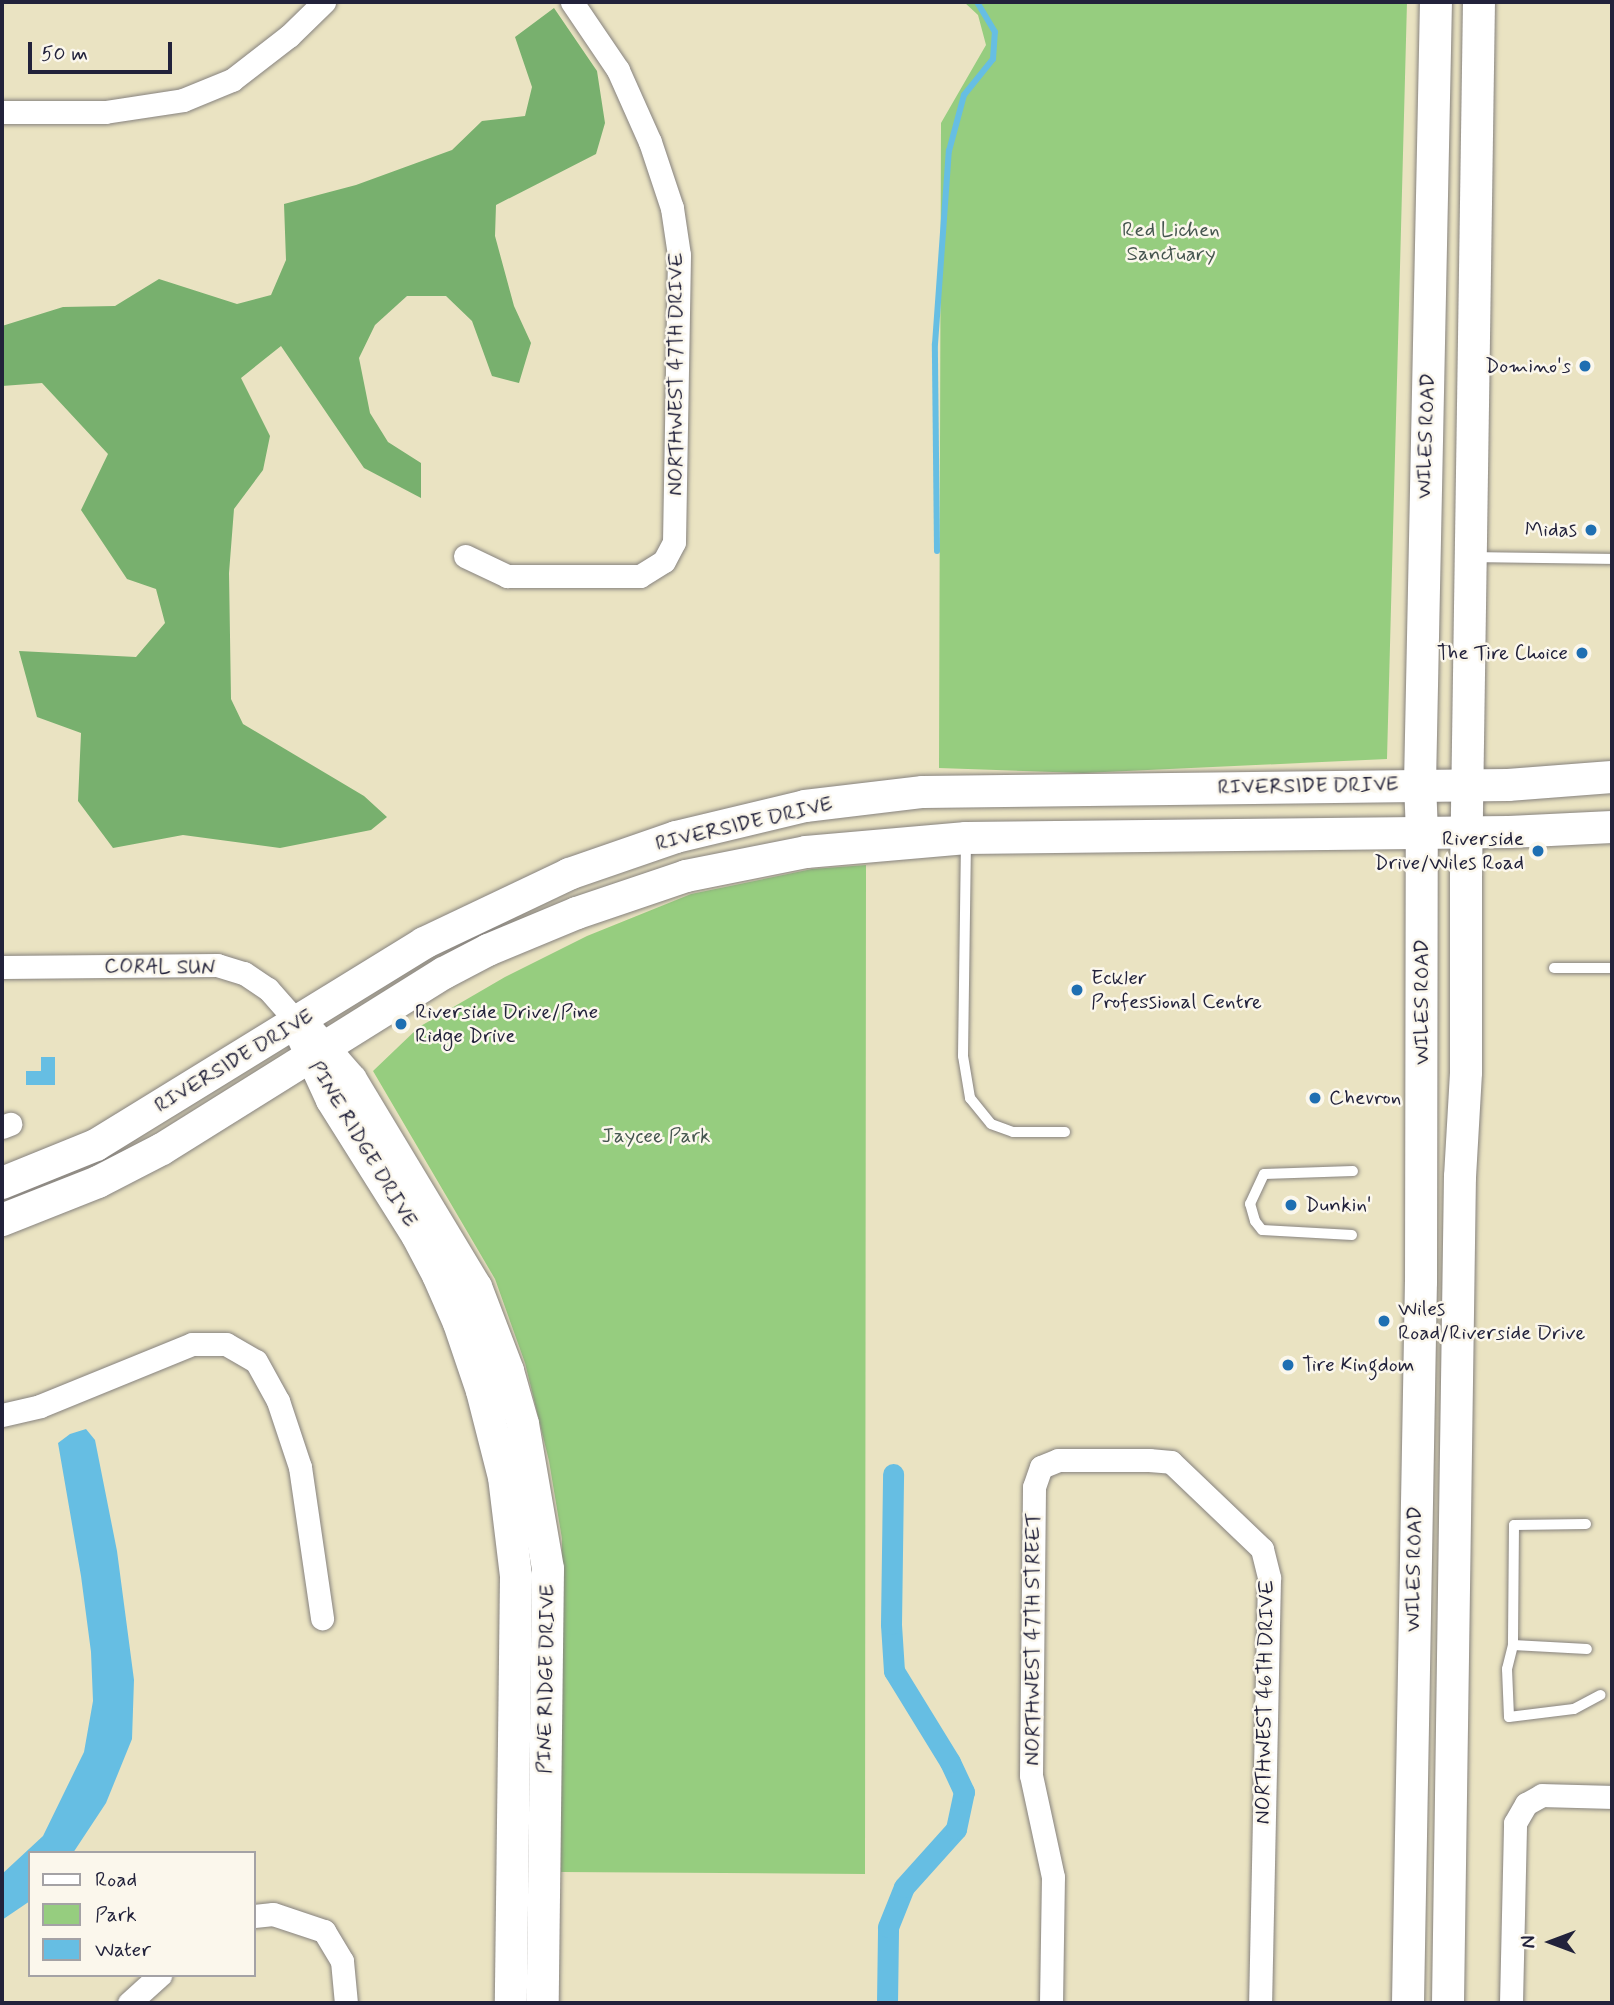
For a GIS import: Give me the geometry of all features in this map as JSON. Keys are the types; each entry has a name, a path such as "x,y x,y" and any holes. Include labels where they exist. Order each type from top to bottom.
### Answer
{"street":[{"path":"2,112 105,112 183,100 233,80 289,36 324,2"},
{"name":"NORTHWEST 47TH DRIVE","path":"465,556 508,576 640,576 664,561 674,542 679,255 672,208 650,142 618,70 572,2"},
{"name":"WILES ROAD","path":"1408,2003 1421,1269 1423,833 1420,784 1436,2"},
{"name":"WILES ROAD","path":"1448,2003 1459,1202 1466,1072 1466,831 1479,2"},
{"name":"RIVERSIDE DRIVE","path":"2,1183 96,1145 425,943 569,874 676,837 805,806 923,792 1467,784 1612,777"},
{"name":"RIVERSIDE DRIVE","path":"2,1220 36,1208 123,1169 318,1053 444,973 488,950 577,913 686,876 806,852 966,838 1423,833 1612,827"},
{"name":"CORAL SUN","path":"2,967 217,965 244,973 268,989 298,1023"},
{"name":"PINE RIDGE DRIVE","path":"298,1023 318,1053 351,1080 477,1287 508,1371 523,1424 548,1569 543,2003"},
{"name":"PINE RIDGE DRIVE","path":"318,1053 332,1100 417,1235 459,1322 482,1391 504,1477 516,1576 511,2003"},
{"path":"2,1415 40,1406 192,1344 226,1344 256,1361 278,1401 300,1467 322,1618"},
{"name":"NORTHWEST 47TH STREET","path":"1051,2003 1054,1877 1031,1775 1034,1487 1041,1467 1058,1460 1149,1460"},
{"name":"NORTHWEST 46TH DRIVE","path":"1149,1460 1171,1462 1262,1549 1269,1578 1260,2003"},
{"path":"1511,2003 1515,1823 1525,1804 1542,1795 1612,1797"},
{"path":"256,1916 273,1914 324,1931 342,1961 346,2003"},
{"path":"129,2003 158,1977"}],"lane":[{"path":"1470,557 1612,559"},
{"path":"966,838 962,1056 970,1098 991,1124 1013,1132 1065,1132"},
{"path":"1554,968 1612,968"},
{"path":"1352,1236 1262,1230 1255,1221 1250,1204 1264,1174 1353,1171"},
{"path":"1586,1524 1514,1525 1513,1645 1507,1669 1509,1717 1574,1709 1600,1695"},
{"path":"1513,1645 1587,1649"}],"green space":[{"name":"Red Lichen Sanctuary","path":"964,2 1407,2 1387,759 1083,773 939,768 941,123 986,45 978,15"},
{"path":"554,8 597,71 605,123 596,154 496,205 495,236 514,306 531,343 519,383 492,376 472,321 446,296 407,296 375,325 359,358 370,413 388,442 421,463 421,498 364,468 281,346 241,378 270,436 263,470 234,509 229,573 231,699 243,724 364,796 387,817 371,830 280,848 183,835 113,848 78,801 81,733 37,717 19,651 136,657 165,623 156,589 127,579 81,510 108,454 42,383 2,386 2,326 63,307 115,306 159,279 237,304 271,295 286,260 284,204 356,185 452,150 482,121 525,116 532,87 515,37"},
{"name":"Jaycee Park","path":"866,865 865,1874 561,1872 562,1539 549,1461 525,1363 495,1279 373,1071 419,1027 505,977 587,936 691,894 812,869"}],"water":[{"path":"41,1057 55,1057 55,1085 26,1085 26,1071 41,1071"},
{"path":"86,1429 95,1440 117,1551 134,1680 132,1739 106,1803 74,1851 28,1851 28,1902 2,1920 2,1874 43,1836 84,1752 93,1701 91,1652 81,1576 58,1443 70,1434"}],"waterway":[{"path":"937,551 935,344 949,151 964,95 993,59 995,32 977,2"},
{"path":"887,2003 888,1927 904,1887 956,1829 964,1792 950,1762 894,1671 891,1624 893,1474"}],"place":[{"name":"Domino's","path":"1585,366"},
{"name":"Midas","path":"1591,530"},
{"name":"The Tire Choice","path":"1582,653"},
{"name":"Riverside Drive/Wiles Road","path":"1538,851"},
{"name":"Eckler Professional Centre","path":"1077,990"},
{"name":"Riverside Drive/Pine Ridge Drive","path":"401,1024"},
{"name":"Chevron","path":"1315,1098"},
{"name":"Dunkin'","path":"1291,1205"},
{"name":"Wiles Road/Riverside Drive","path":"1384,1321"},
{"name":"Tire Kingdom","path":"1288,1365"}]}
